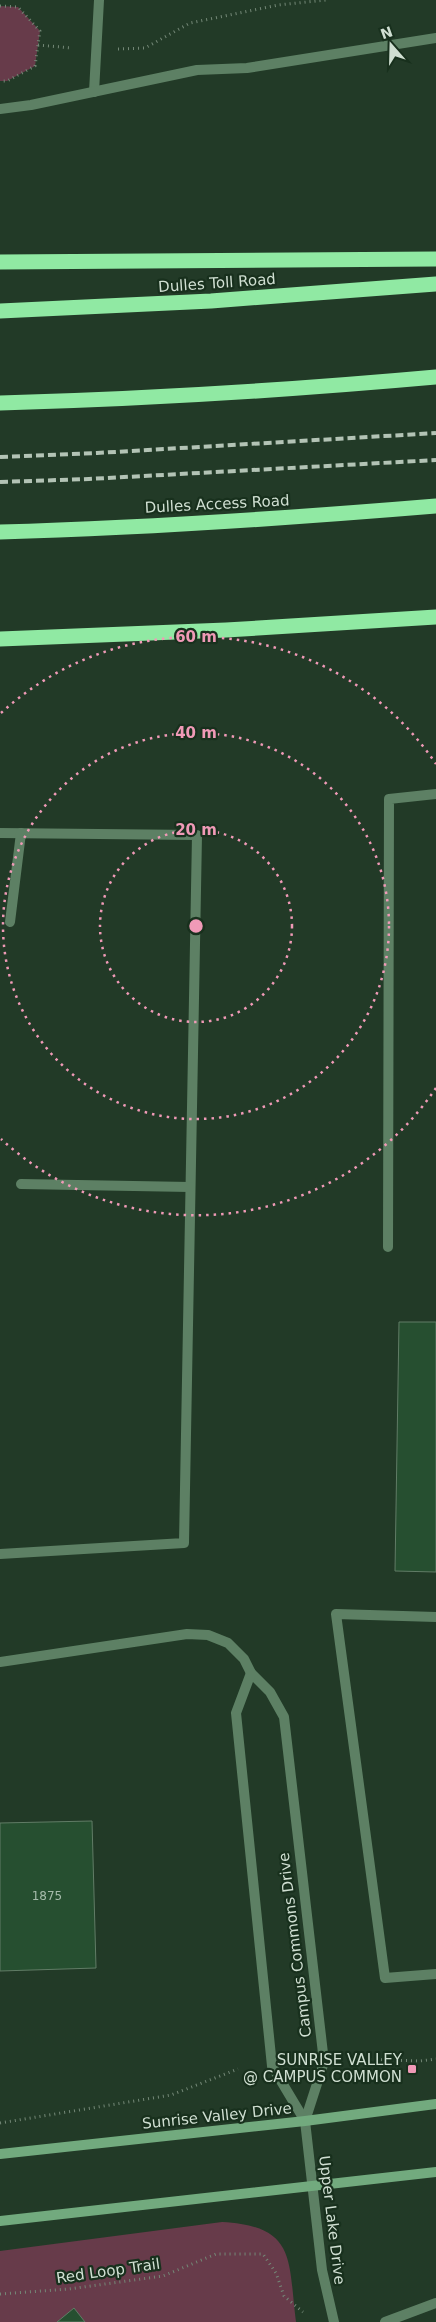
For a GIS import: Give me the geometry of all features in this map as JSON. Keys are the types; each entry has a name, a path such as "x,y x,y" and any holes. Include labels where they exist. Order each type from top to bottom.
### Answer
{"highway":[{"path":"0,262 436,259"},
{"name":"Dulles Toll Road","path":"0,311 211,301 436,284"},
{"path":"0,403 85,401 293,389 436,377"},
{"name":"Dulles Access Road","path":"0,532 81,530 436,506"},
{"path":"0,639 436,617"},
{"path":"0,644 84,636"}],"main road":[{"name":"Sunrise Valley Drive","path":"0,2154 305,2121 436,2104"},
{"path":"0,2221 436,2172"}],"street":[{"path":"94,92 99,0"},
{"path":"0,109 31,105 197,70 247,68 436,38"},
{"path":"388,1247 389,799 436,794"},
{"path":"0,833 197,835 184,1542 0,1554"},
{"path":"10,922 21,833"},
{"path":"21,1184 190,1187"},
{"path":"436,1616 336,1614 385,1978 436,1974"},
{"name":"Campus Commons Drive","path":"0,1662 187,1634 208,1635 228,1643 244,1659 251,1673 270,1692 284,1717 324,2062 305,2121"},
{"path":"251,1673 236,1713 272,2066 305,2121"},
{"name":"Upper Lake Drive","path":"305,2121 322,2270 334,2322"},
{"path":"385,2322 436,2303"}],"path":[{"path":"283,0 284,5"},
{"path":"118,49 145,48 190,23 284,5 326,0"},
{"path":"0,6 18,7 40,31 35,66 7,81 0,80"},
{"path":"38,45 72,48"},
{"path":"356,2059 420,2061 436,2059"},
{"path":"0,2123 171,2095 238,2069"},
{"name":"Red Loop Trail","path":"0,2294 70,2290 163,2276 216,2254 263,2254 276,2273 284,2296 303,2312"}],"shaded area":[{"path":"0,6 18,7 40,31 35,66 7,81 0,81"},
{"path":"222,2222 246,2225 264,2231 276,2239 284,2250 289,2264 296,2322 0,2322 0,2251"}],"building":[{"path":"399,1322 436,1322 436,1572 395,1571"},
{"path":"92,1821 96,1968 0,1971 0,1823"},
{"path":"74,2308 85,2322 57,2322"}],"railway":[{"path":"0,457 436,433"},
{"path":"0,482 436,460"}],"place":[{"name":"SUNRISE VALLEY @ CAMPUS COMMON","path":"412,2069"}]}
